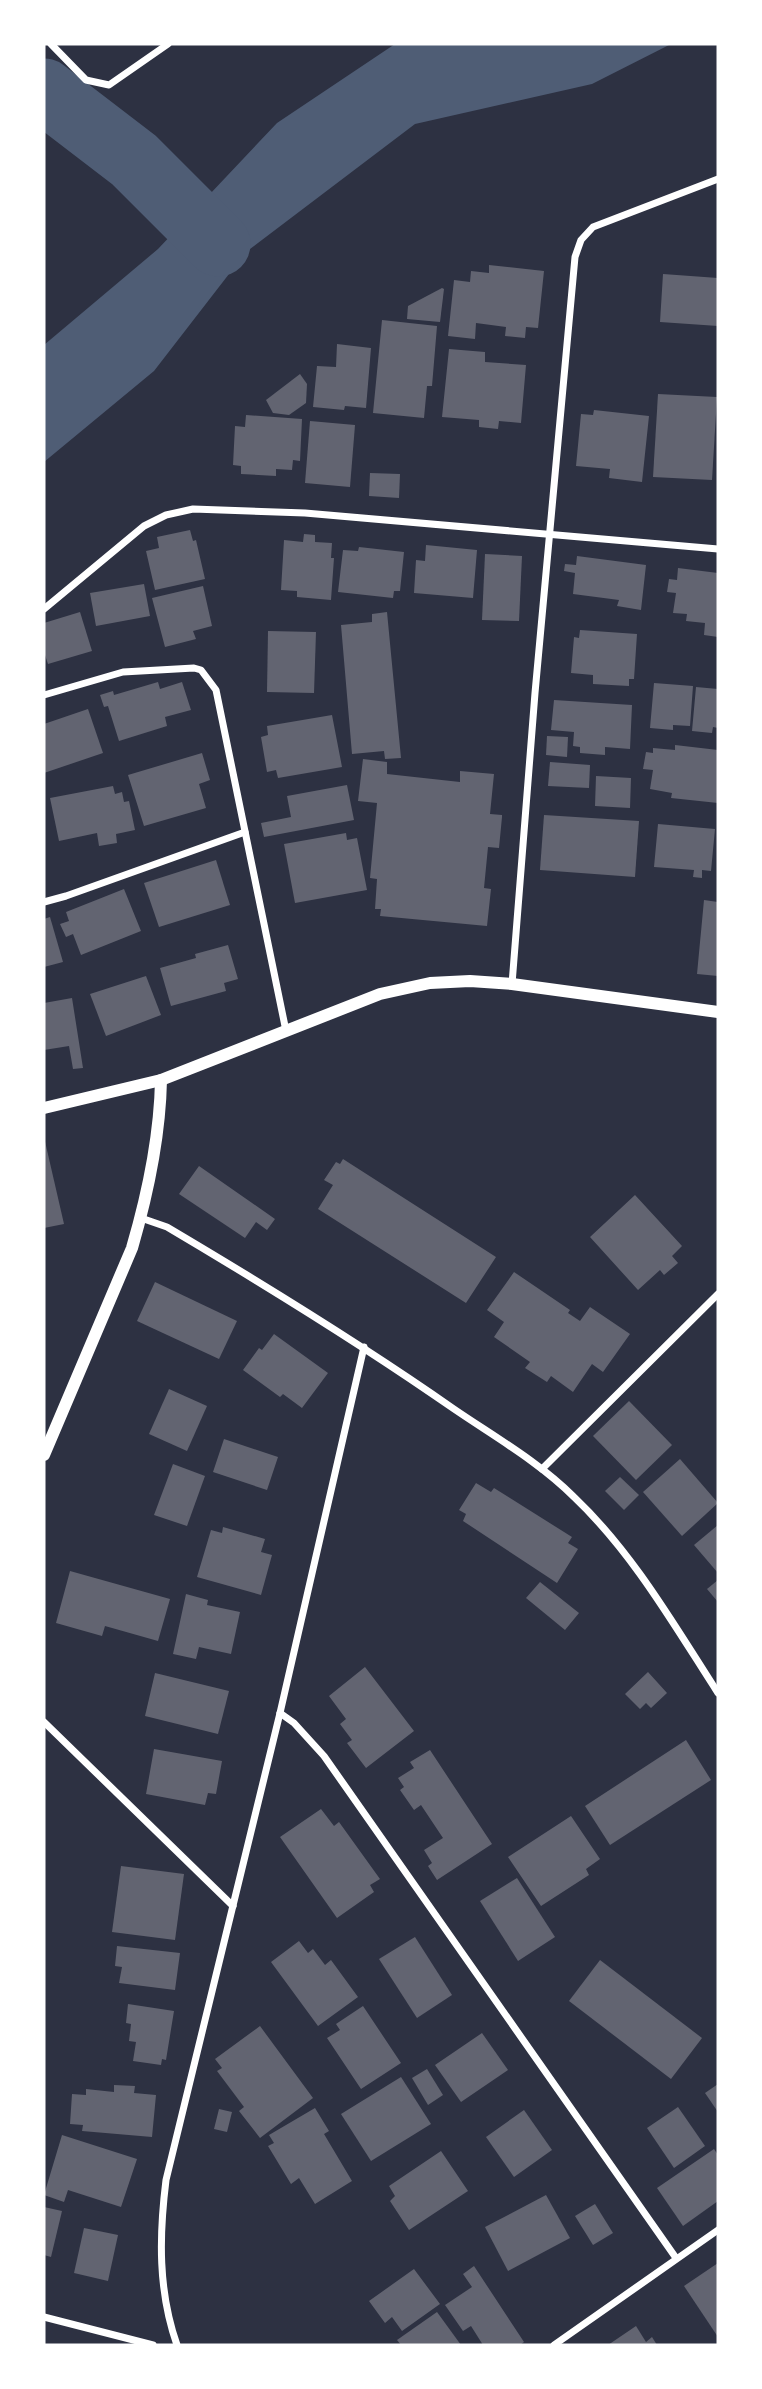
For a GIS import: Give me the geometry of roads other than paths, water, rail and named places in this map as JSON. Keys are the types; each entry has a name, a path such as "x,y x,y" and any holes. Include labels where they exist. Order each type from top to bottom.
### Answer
{"street":[{"path":"51,44 86,80 100,85 110,85 168,44"},
{"path":"512,984 549,536 577,247 593,227 660,199 718,179"},
{"path":"44,609 144,526 166,515 193,509 305,513 718,549"},
{"path":"44,695 123,672 194,668 201,670 216,690 286,1031"},
{"path":"44,902 66,897 245,832"},
{"path":"44,1108 161,1080 380,994 417,986 470,981 512,984 718,1012"},
{"path":"44,1455 127,1260 141,1218 159,1128 161,1080"},
{"path":"141,1218 167,1227 364,1347 542,1469 574,1497 628,1556 718,1693"},
{"path":"542,1469 718,1294"},
{"path":"177,2345 169,2323 161,2263 161,2218 166,2179 281,1713 364,1347"},
{"path":"281,1713 294,1723 324,1756 676,2258"},
{"path":"44,1722 233,1906"},
{"path":"554,2345 718,2230"},
{"path":"44,2317 153,2345"}],"water":[{"path":"395,44 671,44 592,84 415,124 246,252 154,371 44,462 44,345 158,249 277,123"}],"waterway":[{"path":"44,91 134,160 218,244"}]}
